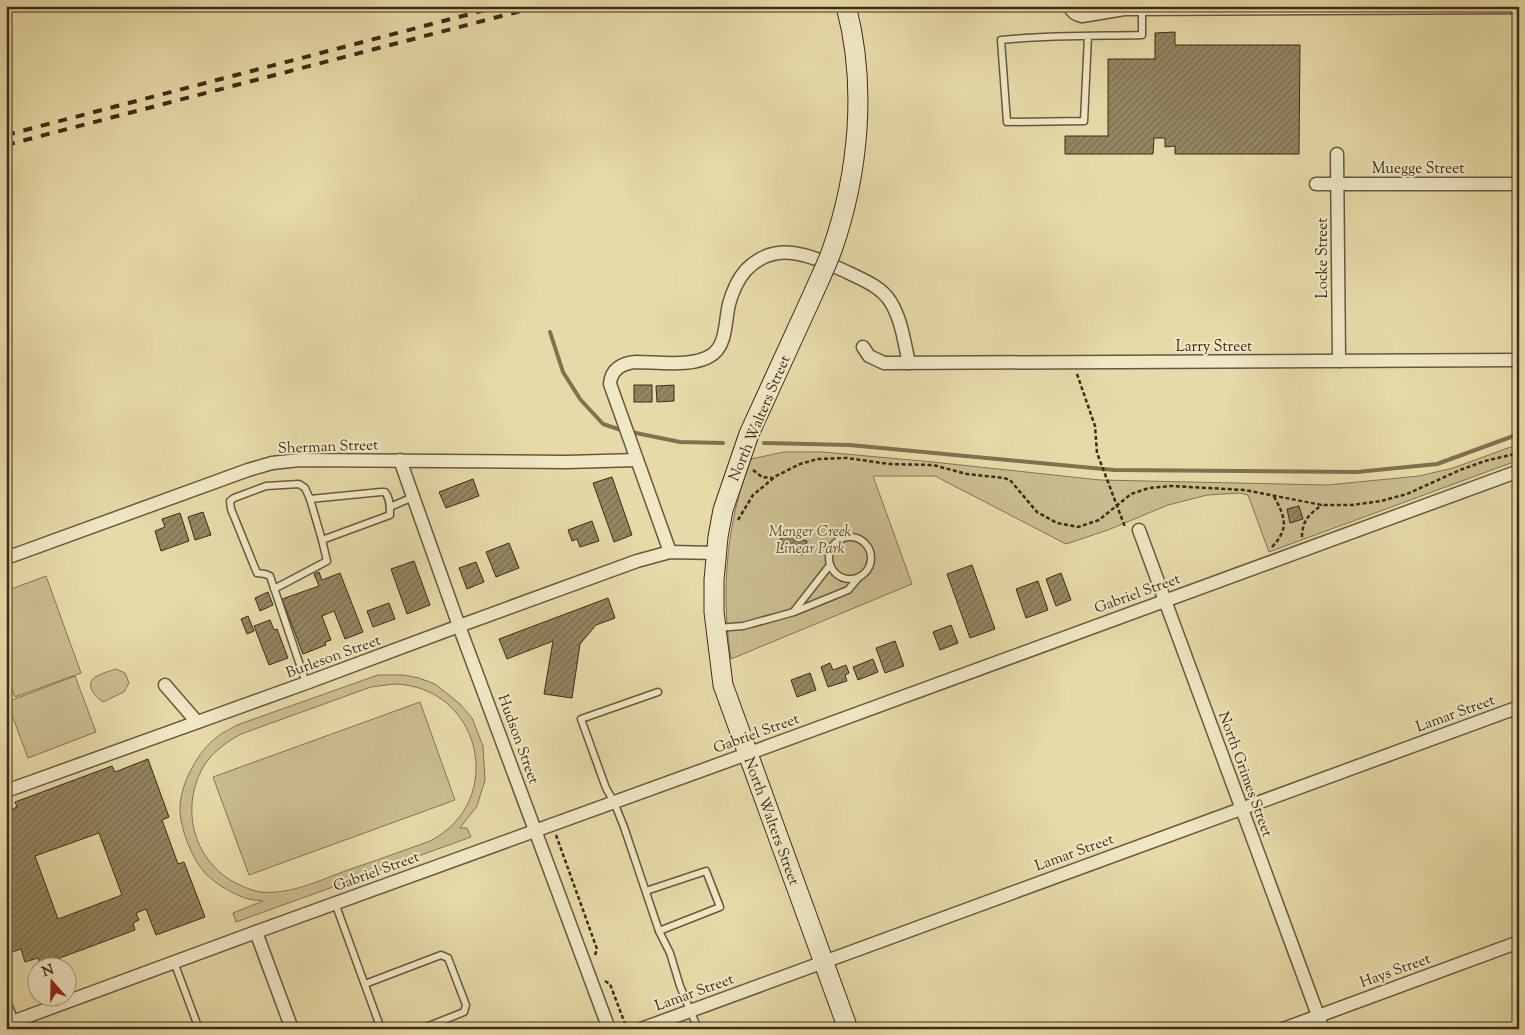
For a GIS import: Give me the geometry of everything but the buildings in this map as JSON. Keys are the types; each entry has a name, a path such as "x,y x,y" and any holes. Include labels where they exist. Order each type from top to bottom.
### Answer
{"main road":[{"name":"North Walters Street","path":"846,6 858,83 857,115 850,185 832,251 744,446 723,510 716,553 714,612 724,685 747,754 848,1029"}],"street":[{"path":"1069,6 1076,15 1082,16 1122,8 1519,7"},
{"name":"Locke Street","path":"1337,154 1339,361"},
{"name":"Muegge Street","path":"1316,184 1519,184"},
{"path":"670,552 610,384 614,371 620,366 629,362 692,363 714,353 722,343 730,303 738,281 746,270 759,260 776,254 790,252 814,257 872,284 884,293 900,319 909,363"},
{"name":"Larry Street","path":"863,347 869,356 884,363 1519,360"},
{"name":"Sherman Street","path":"6,558 272,463 300,460 567,462 637,460"},
{"name":"Hudson Street","path":"400,460 459,626 609,1029"},
{"name":"Gabriel Street","path":"11,1024 174,962 1519,471"},
{"name":"North Grimes Street","path":"1139,530 1323,1029"},
{"name":"Burleson Street","path":"6,791 306,684 459,626 637,562 670,552 716,553"},
{"path":"165,685 197,722"},
{"name":"Lamar Street","path":"641,1029 1519,707"},
{"path":"256,932 292,1029"},
{"name":"Hays Street","path":"1283,1029 1519,942"}],"lane":[{"path":"1088,36 1084,121 1007,122 1002,40 1029,37 1088,36 1142,36 1142,9"},
{"path":"274,589 327,561 310,500 305,488 299,484 266,486 230,501 231,509 257,574 270,576 274,589 306,684"},
{"path":"310,500 385,492 387,494 390,515 322,540"},
{"path":"390,507 414,497"},
{"path":"716,628 743,626 794,612 848,590 869,568 872,554 865,542 852,536 844,537 838,540 830,551 828,558 830,565 833,571 845,579 859,577"},
{"path":"794,612 830,565"},
{"path":"658,692 581,719 606,788 614,802 659,931 670,953 680,986 698,1029"},
{"path":"646,891 706,871 720,907 659,931"},
{"path":"335,903 381,1029"},
{"path":"365,984 442,955 448,958 466,1005 464,1012 421,1029"},
{"path":"174,962 200,1029"},
{"path":"6,998 11,1024"}],"path":[{"path":"1077,373 1095,426 1097,453 1125,527"},
{"path":"736,524 753,495 773,478 800,464 818,459 846,458 889,464 933,465 967,474 1004,478 1010,480 1037,512 1057,523 1078,527 1099,520 1131,494 1148,488 1170,486 1245,490 1322,505 1352,505 1381,502 1406,494 1485,461 1519,453"},
{"path":"750,464 758,475 773,478"},
{"path":"1270,549 1284,529 1281,509 1273,495"},
{"path":"1302,537 1303,525 1307,518 1322,505"},
{"path":"553,824 597,949 594,959"},
{"path":"601,979 610,984 627,1029"}],"green space":[{"name":"Menger Creek Linear Park","path":"1519,444 1519,460 1269,552 1248,495 1240,493 1207,495 1168,505 1108,530 1066,544 935,476 873,476 912,584 731,659 726,594 728,551 741,488 751,459 784,452 823,452 1100,480 1327,485 1419,476 1453,468"},
{"path":"46,576 81,673 15,697 6,672 6,591"},
{"path":"116,669 125,673 129,683 124,692 103,702 93,692 91,682 98,676"},
{"path":"378,675 404,675 435,684 460,704 472,718 483,746 485,780 477,806 460,828 467,828 471,837 236,922 233,913 263,901 247,899 233,893 220,886 205,873 193,855 186,839 181,822 180,806 187,778 203,750 217,737 237,725","holes":["394,684 424,690 447,704 464,724 474,748 476,774 470,800 454,823 430,841 305,886 283,891 260,892 246,888 232,881 208,859 194,831 192,800 202,769 214,753 224,745 241,734 371,687"]},
{"path":"75,676 96,732 28,758 7,702"},
{"path":"420,702 455,800 249,875 213,777"}],"waterway":[{"path":"550,332 563,372 580,399 603,424 624,431"},
{"path":"631,432 680,442 723,443"},
{"path":"764,443 850,445 1114,470 1357,472 1437,464 1519,434"}],"railway":[{"path":"6,135 501,6"},
{"path":"6,145 540,6"}]}
